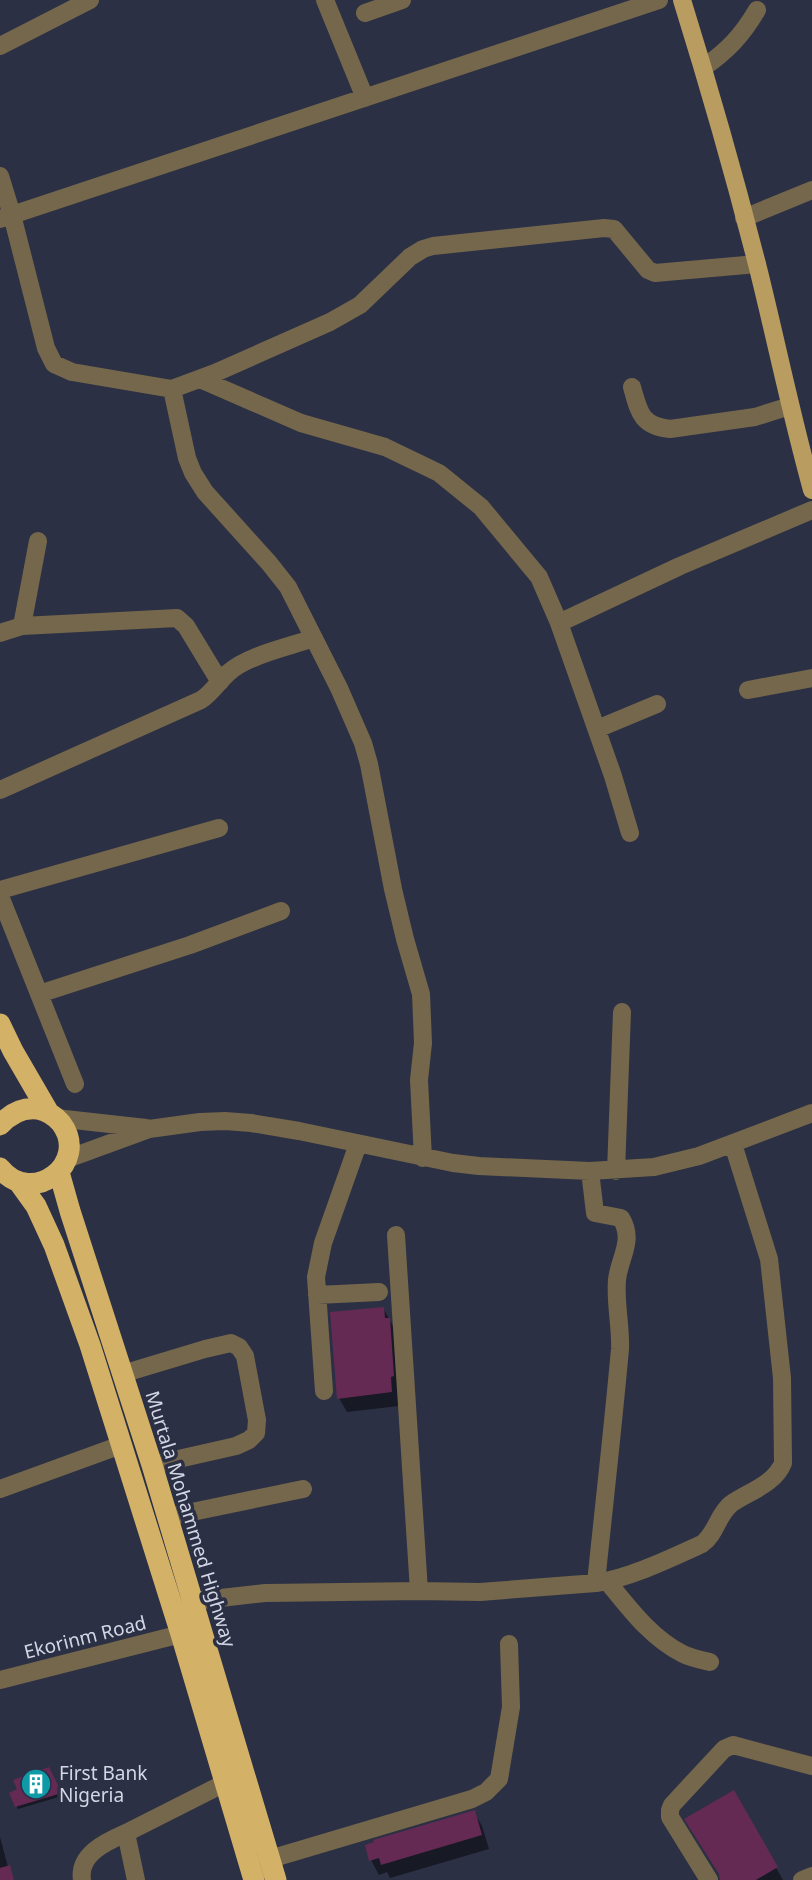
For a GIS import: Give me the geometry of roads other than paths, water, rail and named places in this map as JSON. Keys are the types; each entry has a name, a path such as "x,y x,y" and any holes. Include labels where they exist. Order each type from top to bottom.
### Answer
{"highway":[{"path":"0,1024 13,1051 52,1115"},
{"path":"0,1124 19,1111 37,1109 52,1115"},
{"name":"Murtala Mohammed Highway","path":"52,1115 62,1125 69,1142 63,1165 70,1211 194,1601 276,1880"},
{"path":"0,1168 8,1176 29,1184 50,1179 63,1165"},
{"path":"18,1181 36,1206 54,1245 90,1345 181,1634 254,1880"}],"main road":[{"path":"682,0 757,264 812,490"}],"street":[{"path":"0,46 90,0"},
{"path":"325,0 365,98"},
{"path":"365,13 402,0"},
{"path":"6,217 659,0"},
{"path":"703,68 725,52 747,29 757,10"},
{"path":"0,176 6,217 46,348 54,364 72,372 172,389 330,323 360,305 410,257 433,246 604,228 614,229 648,270 655,273 757,264"},
{"path":"744,218 812,190"},
{"path":"200,379 302,423 385,446 439,473 481,507 539,577 559,623 631,833"},
{"path":"632,387 640,414 645,421 661,429 755,417 790,406"},
{"path":"172,389 187,458 193,473 205,492 288,587 355,724 369,764 396,902 421,994 423,1043 419,1080 423,1158"},
{"path":"559,623 680,566 812,510"},
{"path":"22,626 38,541"},
{"path":"0,633 22,626 177,618 186,626 220,682"},
{"path":"0,790 201,701 228,673 256,657 314,638"},
{"path":"748,690 812,678"},
{"path":"597,729 657,704"},
{"path":"0,890 219,828"},
{"path":"0,896 75,1084"},
{"path":"39,995 190,945 281,911"},
{"path":"615,1171 622,1012"},
{"path":"63,1165 149,1129 200,1122 251,1123 299,1130 423,1158 479,1166 615,1171 654,1167 699,1156 812,1113"},
{"path":"52,1115 149,1129"},
{"path":"324,1391 316,1277 323,1243 358,1144"},
{"path":"194,1601 265,1593 480,1592 602,1582 664,1561 708,1539 724,1510 767,1482 783,1463 782,1378 769,1258 733,1144"},
{"path":"590,1171 596,1213 621,1218 627,1236 617,1280 620,1347 602,1582 661,1639 683,1653 710,1662"},
{"path":"396,1235 419,1591"},
{"path":"317,1295 379,1292"},
{"path":"122,1374 231,1343 239,1347 245,1356 257,1420 256,1433 236,1446 152,1465"},
{"path":"0,1489 121,1445"},
{"path":"168,1517 303,1489"},
{"name":"Ekorinm Road","path":"0,1680 181,1634"},
{"path":"270,1859 472,1799 486,1792 499,1779 511,1707 509,1644"},
{"path":"709,1880 670,1817 672,1805 724,1749 733,1745 812,1766"},
{"path":"82,1880 81,1872 86,1858 97,1849 225,1783"},
{"path":"126,1833 136,1880"},
{"path":"802,1880 812,1876"}],"place":[{"name":"First Bank Nigeria","path":"36,1784"}]}
